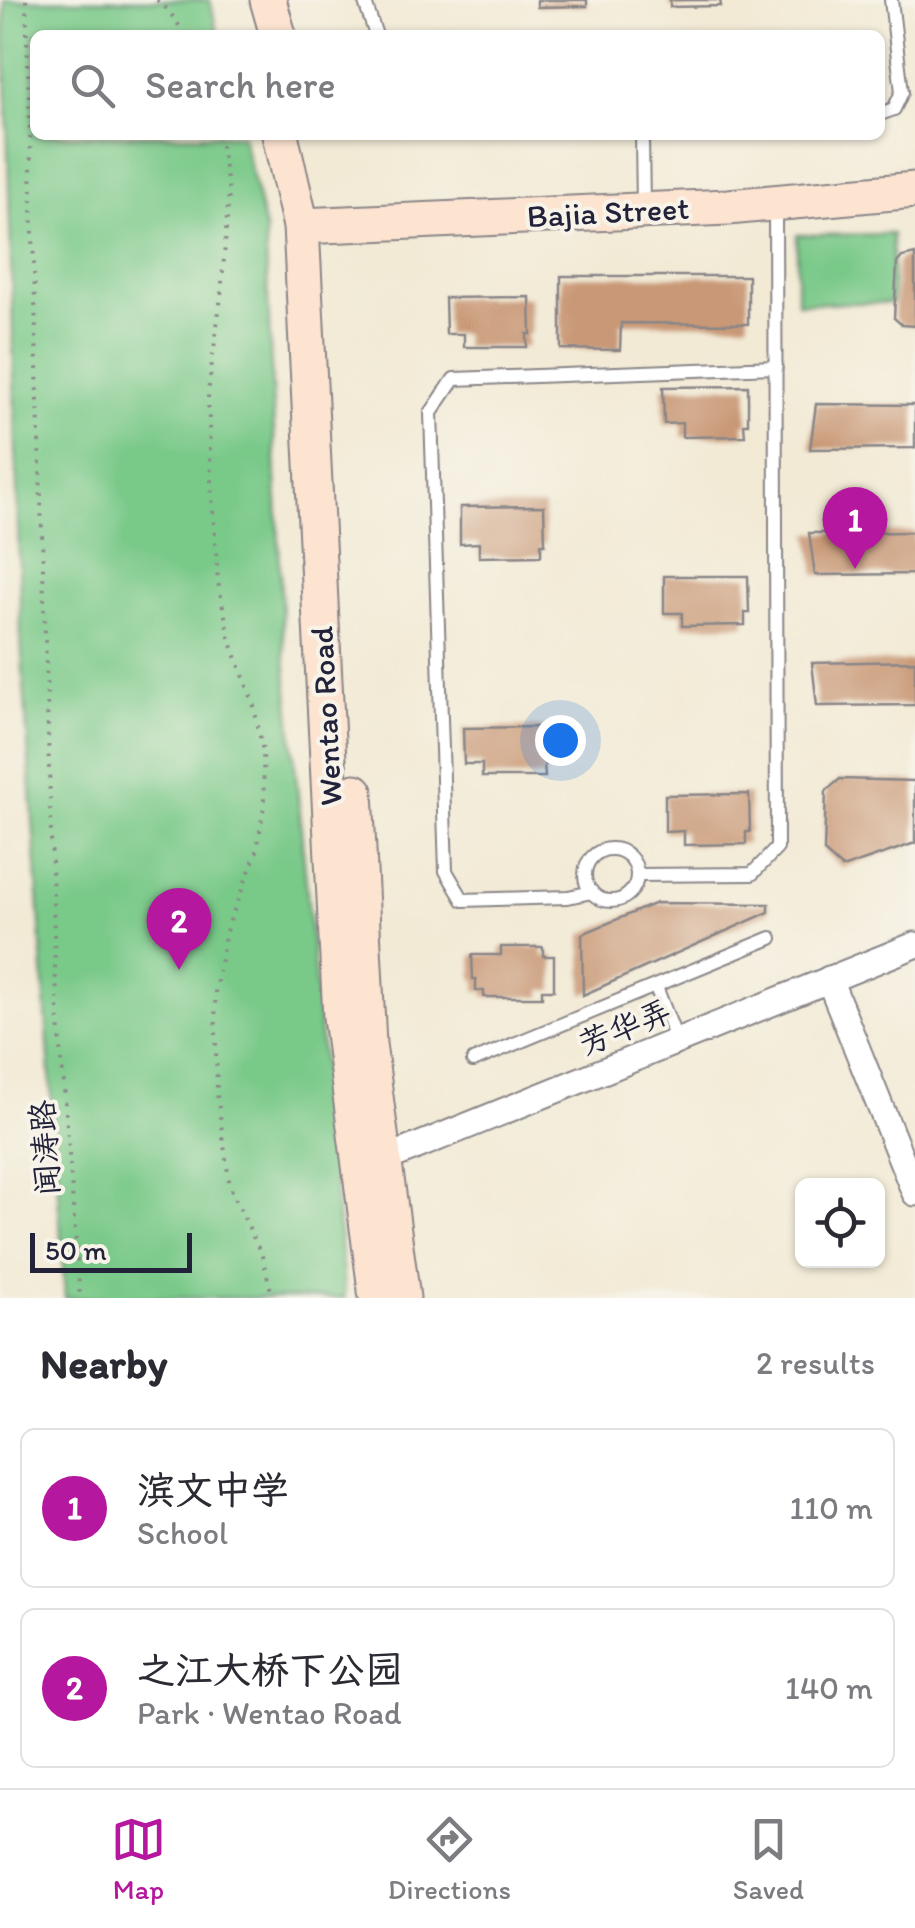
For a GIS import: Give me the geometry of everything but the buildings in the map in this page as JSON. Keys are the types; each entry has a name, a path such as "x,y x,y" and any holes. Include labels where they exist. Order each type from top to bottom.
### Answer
{"main road":[{"path":"248,0 257,30"},
{"path":"268,0 277,30"},
{"name":"Wentao Road","path":"282,140 310,225"},
{"name":"Wentao Road","path":"304,140 341,1017 402,1298"},
{"name":"Bajia Street","path":"310,225 643,210 915,190"},
{"name":"Wentao Road","path":"371,1164 377,1298"}],"street":[{"name":"芳华弄","path":"371,1164 915,944"},
{"path":"829,979 915,1193"}],"lane":[{"path":"364,0 374,30"},
{"path":"885,112 894,109 902,92 890,0"},
{"path":"642,140 643,210"},
{"path":"637,875 752,874 777,848 775,202"},
{"path":"592,892 568,898 463,900 446,871 431,413 454,379 776,367"},
{"path":"616,850 631,858 637,875 631,892 616,901 607,901 587,884 587,866 598,853 616,850"},
{"path":"473,1060 771,938"},
{"path":"656,987 677,1041"}],"path":[{"name":"闻涛路","path":"26,0 30,138"},
{"path":"156,0 182,30"},
{"name":"闻涛路","path":"30,140 54,968 80,1298"},
{"path":"220,140 229,192 208,394 211,481 218,582 230,640 253,702 263,751 264,805 258,851 226,931 215,992 217,1095 230,1188 262,1256 272,1298"}],"green space":[{"path":"4,0 210,0 217,30 30,30 30,140 243,140 265,229 283,636 345,1298 65,1298 21,641"},
{"path":"892,234 892,303 797,303 797,235"}],"place":[{"name":"滨文中学","path":"855,569"},
{"name":"之江大桥下公园","path":"179,970"}]}
